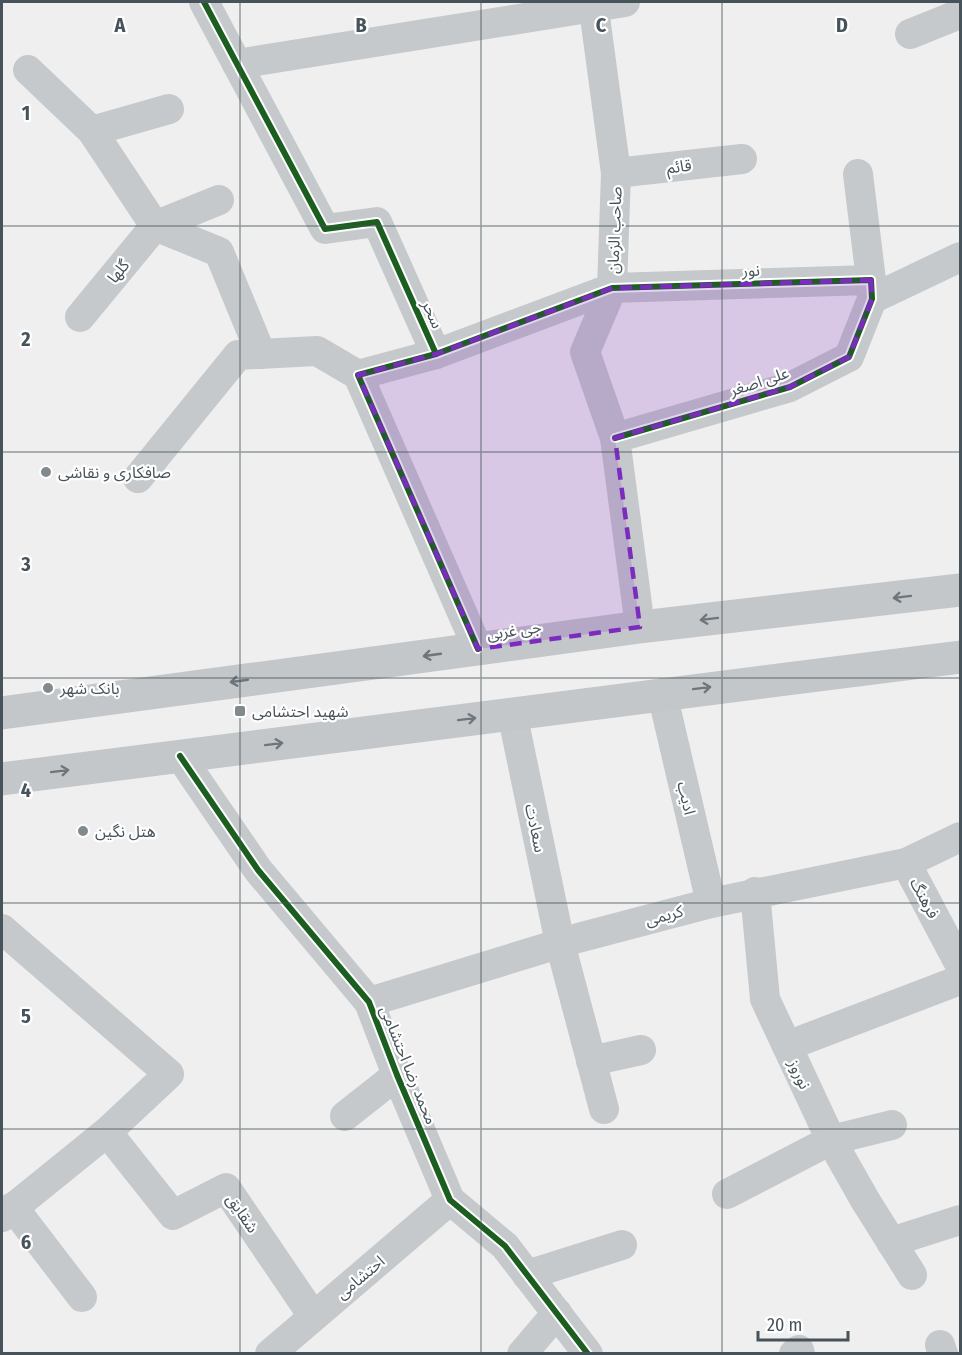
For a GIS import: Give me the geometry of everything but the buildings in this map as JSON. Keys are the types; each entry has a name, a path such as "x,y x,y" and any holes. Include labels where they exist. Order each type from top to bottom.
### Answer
{"main road":[{"name":"جی غربی","path":"2,713 640,627 960,590"},
{"path":"2,779 663,693 960,657"}],"street":[{"name":"سحر","path":"204,2 325,229 377,222 436,354 358,375"},
{"path":"237,64 594,4 625,2"},
{"name":"صاحب الزمان","path":"594,4 616,173 612,288 585,352 615,438 640,627"},
{"path":"910,34 960,14"},
{"path":"28,70 92,130 155,226 219,252 261,354"},
{"path":"92,130 169,109"},
{"name":"قائم","path":"616,173 742,159"},
{"path":"858,174 872,289 960,257"},
{"path":"155,226 219,200"},
{"name":"گلها","path":"80,316 155,226"},
{"name":"نور","path":"436,354 612,288 872,289"},
{"name":"علی اصغر","path":"615,438 790,387 849,357 872,289"},
{"path":"138,478 238,355 317,351 358,375 478,649"},
{"name":"ادیب","path":"663,693 711,903"},
{"name":"سعادت","path":"512,713 560,944 604,1109"},
{"name":"محمد رضا احتشامی","path":"180,756 258,870 369,1002 450,1200 505,1246 588,1353"},
{"name":"کریمی","path":"369,1002 560,944 711,903 755,892 906,863 960,837"},
{"name":"فرهنگ","path":"906,863 960,964"},
{"name":"نوروز","path":"755,892 765,999 831,1140 912,1275"},
{"path":"2,929 169,1074 107,1132 8,1212 82,1297"},
{"path":"787,1046 960,980"},
{"path":"591,1061 641,1050"},
{"path":"345,1116 397,1075"},
{"path":"727,1194 831,1140 892,1125"},
{"name":"شقایق","path":"107,1132 173,1215 226,1188 313,1316"},
{"name":"احتشامی","path":"270,1353 450,1200"},
{"path":"891,1242 960,1220"},
{"path":"527,1275 621,1245"},
{"path":"522,1353 557,1313"},
{"path":"794,1353 799,1350 800,1353"}],"highlighted area":[{"path":"871,280 872,299 849,357 790,387 615,438 640,627 478,649 358,375 436,354 612,288"}],"cycle path":[{"path":"204,2 325,229 377,222 436,354 358,375 478,649"},
{"path":"436,354 612,288 871,280 872,299 849,357 790,387 615,438"},
{"path":"180,756 258,870 369,1002 450,1200 505,1246 588,1354"}],"place":[{"name":"صافکاری و نقاشی","path":"46,472"},
{"name":"بانک شهر","path":"48,688"},
{"name":"شهید احتشامی","path":"240,711"},
{"name":"هتل نگین","path":"83,831"}]}
